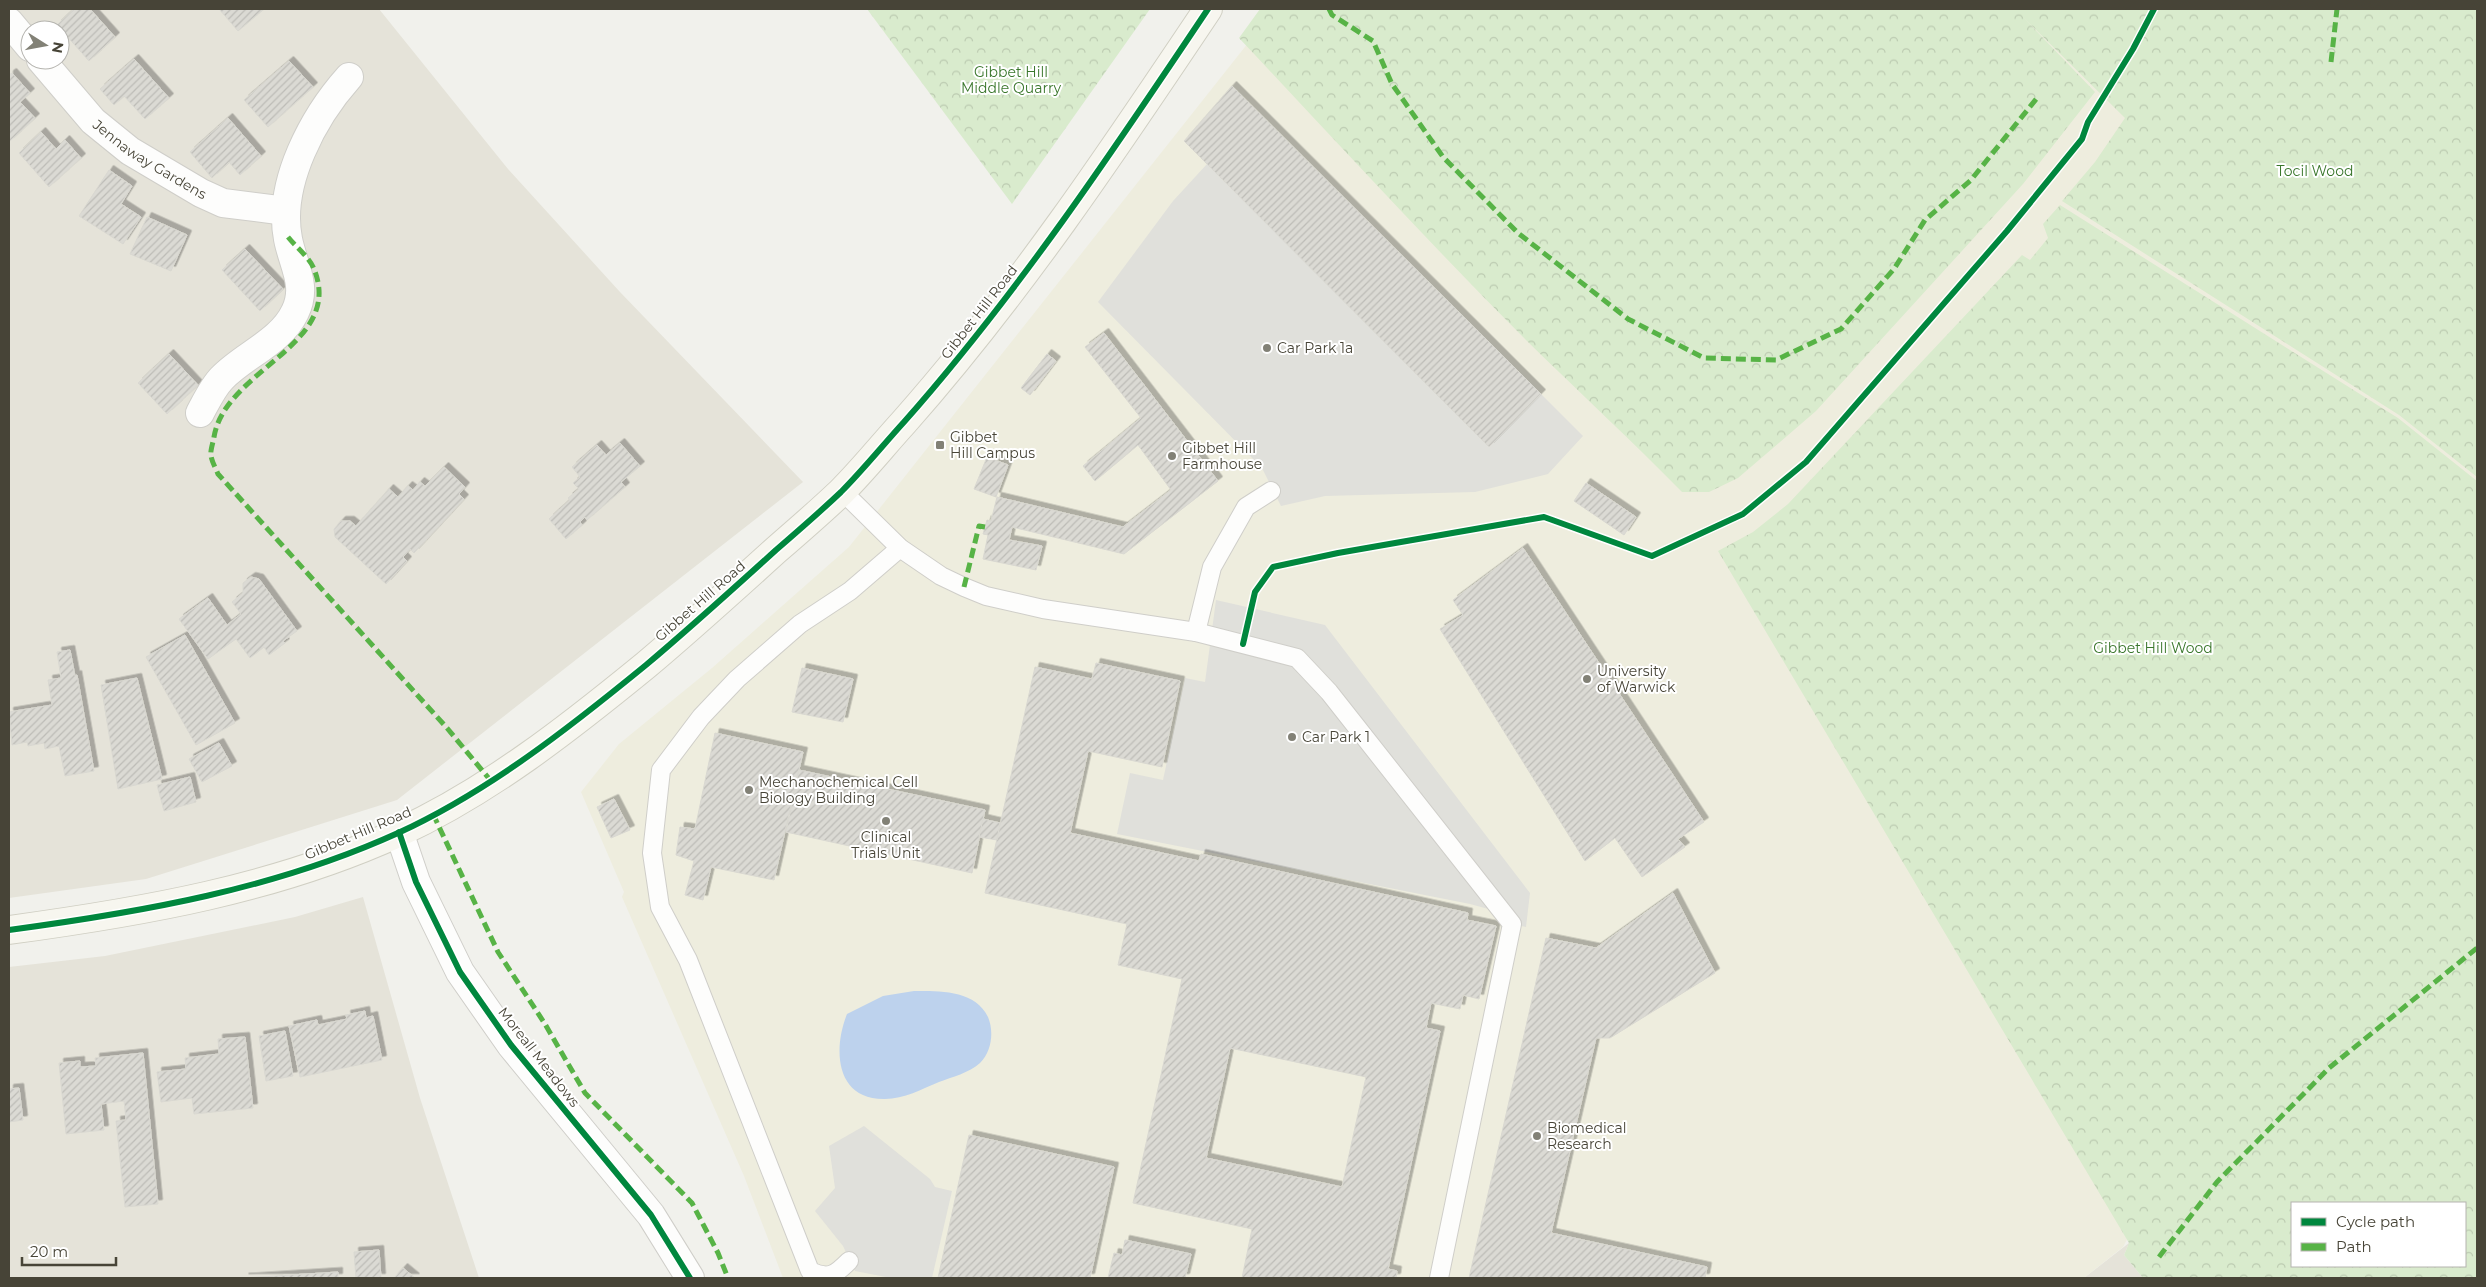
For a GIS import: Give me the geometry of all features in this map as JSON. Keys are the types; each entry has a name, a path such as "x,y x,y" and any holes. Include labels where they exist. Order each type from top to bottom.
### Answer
{"street":[{"name":"Gibbet Hill Road","path":"9,930 79,920 198,898 295,873 399,832 491,781 594,707 691,627 842,491 959,360 1042,251 1208,9"},
{"path":"9,22 20,35"},
{"name":"Jennaway Gardens","path":"50,70 93,121 130,151 201,193 224,203 286,211"},
{"path":"200,413 221,378 282,331 295,313 301,295 301,280 288,237 286,211 293,176 319,114 349,77"},
{"name":"Moreall Meadows","path":"399,832 416,882 460,972 517,1052 651,1215 690,1278"}],"lane":[{"path":"842,491 900,548 941,576 986,596 1043,609 1196,632 1297,658 1329,692 1512,924 1439,1278"},
{"path":"1196,632 1212,567 1246,507 1271,491"},
{"path":"849,1261 836,1273 822,1276 812,1275 688,960 660,907 652,853 661,770 701,717 737,679 800,624 850,591 900,548"}],"shaded area":[{"path":"9,9 379,9 508,169 620,292 803,482 397,800 146,879 9,898"},
{"name":"University of Warwick","path":"1275,9 2477,9 2477,586 2123,1247 2084,1278 783,1278 744,1176 622,897 624,892 581,792 619,744 712,668 849,547"},
{"name":"Car Park 1a","path":"1207,164 1489,446 1541,394 1583,436 1548,474 1475,492 1325,496 1281,506 1262,468 1098,302 1173,201"},
{"name":"Car Park 1","path":"1216,600 1325,625 1530,893 1526,927 1512,924 1492,910 1470,904 1117,834 1130,773 1163,780 1185,678 1205,682"},
{"path":"363,897 420,1098 479,1278 9,1278 9,967 105,956 295,917"},
{"path":"864,1126 930,1179 935,1187 952,1191 932,1278 891,1278 855,1271 843,1246 815,1211 835,1188 829,1146"},
{"path":"2129,1243 2124,1255 2143,1278 2084,1278"}],"green space":[{"name":"Gibbet Hill Middle Quarry","path":"867,9 1150,9 1012,204"},
{"name":"Tocil Wood","path":"1260,9 2477,9 2477,477 2399,415 2062,201 2095,162 2125,118 2021,15 2095,92 2023,184 1816,411 1738,478 1709,492 1682,492 1491,305 1239,38"},
{"name":"Gibbet Hill Wood","path":"2060,205 2398,418 2477,481 2477,1278 2143,1278 2124,1255 2129,1243 1718,551 1753,532 1788,504 2022,255 2030,260 2048,238 2043,224"}],"water":[{"path":"914,991 945,992 966,997 975,1002 982,1008 990,1023 991,1041 987,1053 980,1063 966,1072 913,1093 885,1099 868,1097 856,1091 847,1082 842,1070 840,1057 840,1042 847,1014 883,996"}],"building":[{"path":"74,9 90,9 115,37 89,61 70,40 70,20 62,20"},
{"path":"219,9 264,9 238,31"},
{"path":"134,59 169,98 145,119 124,96 114,105 100,89"},
{"path":"289,61 313,87 268,127 244,100"},
{"path":"12,73 30,93 20,102 35,118 9,142 9,75"},
{"path":"1232,86 1541,394 1489,447 1184,141"},
{"path":"228,118 261,156 240,175 229,162 212,178 190,152"},
{"path":"41,132 56,149 65,140 81,158 49,187 19,153"},
{"path":"109,170 132,186 121,204 141,217 123,244 79,216"},
{"path":"147,217 187,235 171,271 130,254"},
{"path":"245,249 283,289 260,311 222,270"},
{"name":"Gibbet Hill Farmhouse","path":"1104,333 1218,481 1124,554 1012,527 1009,540 1042,546 1036,570 983,559 988,535 983,534 987,520 991,521 997,497 1123,527 1171,490 1138,445 1095,481 1083,466 1141,418 1085,347"},
{"path":"169,354 198,385 167,414 138,383"},
{"path":"1047,354 1056,361 1030,395 1021,388"},
{"path":"620,443 640,466 621,482 625,487 587,520 585,517 580,522 582,525 566,539 549,519 579,489 573,483 580,477 572,467 597,445 606,455"},
{"path":"987,457 1008,465 996,497 974,489"},
{"path":"444,467 465,487 459,494 464,499 414,553 410,549 403,557 407,561 386,584 335,537 334,529 341,521 350,521 356,526 389,489 398,497 408,486 413,490 420,482 425,486"},
{"path":"1586,483 1636,517 1624,535 1574,501"},
{"path":"1523,548 1704,822 1678,839 1685,847 1642,877 1615,838 1585,861 1440,629 1463,615 1453,600"},
{"path":"251,577 259,579 297,631 283,641 285,643 269,655 264,647 250,658 236,639 208,659 179,619 208,598 227,625 241,614 232,602 243,593 243,583"},
{"path":"185,635 235,723 196,745 146,657"},
{"path":"70,650 75,676 77,675 94,771 65,776 59,746 45,749 44,743 28,746 27,742 12,745 9,712 52,705 48,680 61,678 57,652"},
{"path":"1096,663 1180,681 1162,767 1088,751 1070,833 1199,861 1201,854 1468,913 1467,920 1496,926 1479,999 1463,995 1460,1009 1431,1003 1426,1028 1440,1031 1388,1269 1397,1271 1396,1278 1242,1278 1252,1229 1133,1203 1182,979 1118,965 1127,924 985,893 1035,667 1092,679","holes":["1230,1048 1366,1077 1342,1187 1206,1158"]},
{"path":"802,668 853,679 843,722 792,712"},
{"path":"137,678 162,779 118,789 101,685"},
{"name":"Mechanochemical Cell Biology Building","path":"715,733 803,752 774,880 711,867 703,900 685,895 694,861 676,855 680,827 695,829"},
{"path":"219,743 232,766 202,782 189,759"},
{"name":"Clinical Trials Unit","path":"799,770 985,810 972,873 786,832"},
{"path":"190,777 196,802 164,811 157,785"},
{"path":"614,799 630,830 611,838 597,807"},
{"path":"983,819 1000,823 997,840 979,837"},
{"name":"Biomedical Research","path":"1673,893 1715,973 1610,1038 1596,1038 1551,1233 1707,1267 1705,1278 1469,1278 1546,938 1596,948"},
{"path":"365,1011 366,1018 373,1016 382,1060 300,1077 289,1026 317,1020 318,1025 347,1019 346,1015"},
{"path":"285,1031 293,1076 266,1081 259,1036"},
{"path":"245,1037 253,1108 194,1114 192,1098 161,1102 157,1072 186,1069 185,1058 219,1054 218,1039"},
{"path":"143,1053 158,1204 125,1207 116,1121 126,1120 124,1101 101,1104 104,1130 66,1134 59,1063 80,1061 80,1067 96,1066 95,1058"},
{"path":"19,1088 23,1120 9,1122 9,1089"},
{"path":"969,1135 1114,1167 1090,1278 938,1278"},
{"path":"1125,1240 1191,1254 1185,1278 1108,1278 1114,1253 1122,1255"},
{"path":"379,1250 381,1278 356,1278 354,1252"},
{"path":"403,1268 415,1278 394,1278"},
{"path":"338,1272 338,1278 244,1278"}],"marked path":[{"path":"1329,9 1332,15 1373,41 1392,84 1443,157 1518,233 1628,319 1704,358 1776,360 1841,329 1894,269 1925,220 1971,180 2037,98"},
{"path":"2331,62 2337,9"},
{"path":"288,237 314,269 319,295 313,318 299,338 239,393 223,413 214,437 211,454 212,461 218,474 447,728 491,781"},
{"path":"964,587 979,526 985,527"},
{"path":"433,814 498,952 545,1024 585,1093 692,1203 718,1253 728,1278"},
{"path":"2159,1257 2217,1182 2329,1068 2477,948"}],"cycle path":[{"path":"9,930 109,915 207,896 256,884 351,853 398,833 464,798 527,757 588,712 695,623 825,507 841,492 904,422 946,373 1025,272 1100,168 1208,9"},
{"path":"1243,644 1255,592 1273,567 1338,553 1544,517 1652,556 1743,514 1806,462 2007,231 2082,139 2088,122 2133,49 2154,9"},
{"path":"399,832 416,882 460,972 511,1045 651,1215 690,1278"}],"place":[{"name":"Car Park 1a","path":"1267,348"},
{"name":"Gibbet Hill Campus","path":"940,445"},
{"name":"Gibbet Hill Farmhouse","path":"1172,456"},
{"name":"University of Warwick","path":"1587,679"},
{"name":"Car Park 1","path":"1292,737"},
{"name":"Mechanochemical Cell Biology Building","path":"749,790"},
{"name":"Clinical Trials Unit","path":"886,821"},
{"name":"Biomedical Research","path":"1537,1136"}]}
